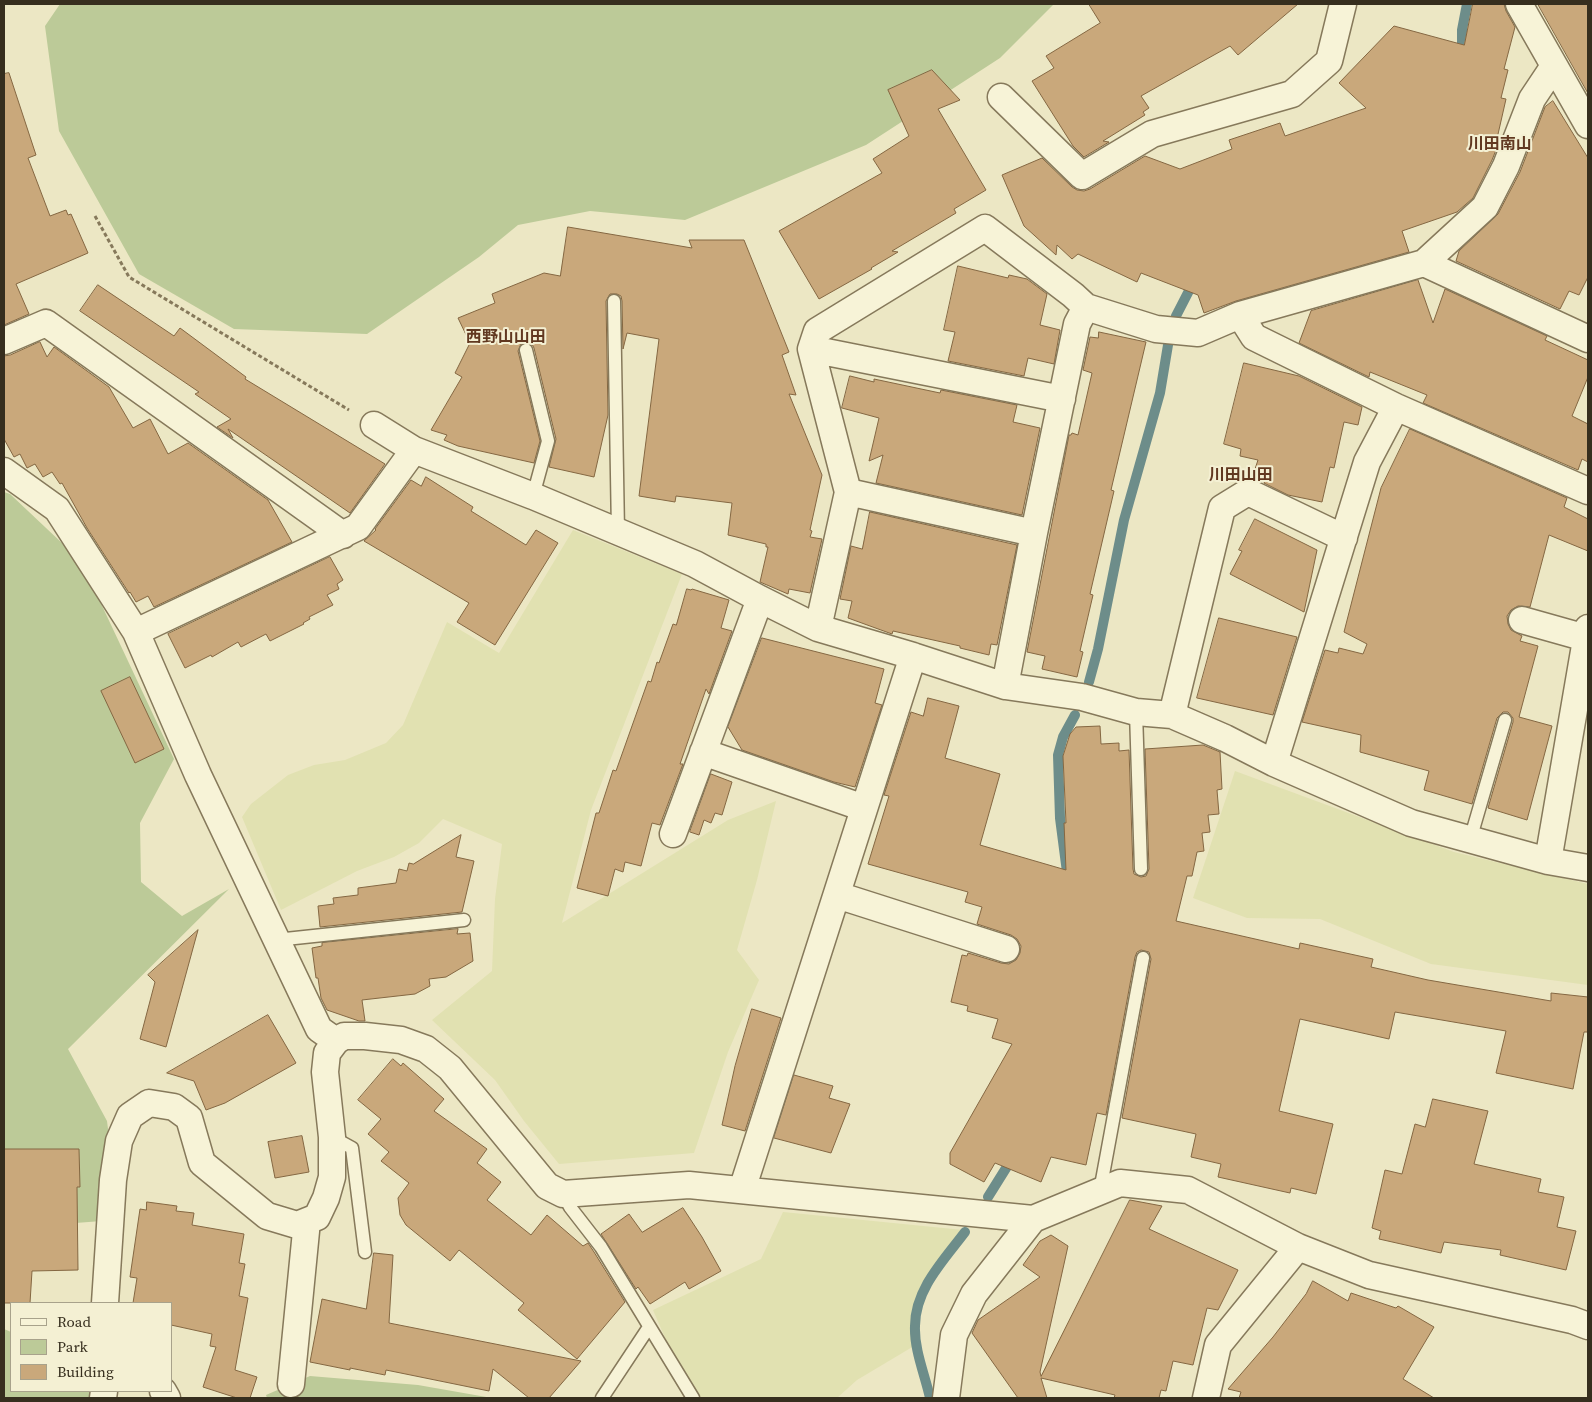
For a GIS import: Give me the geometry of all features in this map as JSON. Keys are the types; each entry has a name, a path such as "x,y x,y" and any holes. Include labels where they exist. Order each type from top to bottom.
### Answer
{"street":[{"path":"1001,97 1082,176 1152,134 1292,94 1329,61 1343,4"},
{"path":"1519,4 1588,125"},
{"path":"818,628 848,492 811,349 817,331 985,228 1086,307 1156,329 1198,333 1240,315 1424,263 1485,207 1506,166 1532,99 1554,66"},
{"path":"1424,263 1588,339"},
{"path":"1005,686 1034,532 1077,324 1086,307"},
{"path":"1240,315 1254,337 1396,407 1588,491"},
{"path":"4,341 46,323 343,534"},
{"path":"811,349 1062,399"},
{"path":"1274,763 1368,462 1396,407"},
{"path":"374,425 414,450 533,496 695,564 818,628 1005,686 1082,697 1136,712 1172,715 1274,763 1411,823 1548,860 1588,868"},
{"path":"136,632 358,527 414,450"},
{"path":"4,471 57,509 136,632 198,775 319,1029 336,1041"},
{"path":"848,492 1034,532"},
{"path":"1172,715 1222,508 1248,492 1344,538"},
{"path":"673,834 760,599"},
{"path":"1522,620 1587,633 1548,860"},
{"path":"742,1190 913,656"},
{"path":"703,752 864,808"},
{"path":"837,895 1006,948"},
{"path":"105,1302 113,1180 119,1141 130,1116 149,1103 174,1107 189,1118 202,1163 266,1216 297,1225 317,1217 326,1198 332,1177 332,1137 325,1072 327,1053 336,1041 344,1036 365,1036 401,1040 426,1049 450,1068 547,1186 563,1194 689,1185 1033,1219 1120,1183 1188,1190 1298,1247 1369,1275 1572,1320 1588,1326"},
{"path":"946,1398 954,1335 974,1294 1033,1219"},
{"path":"295,1391 307,1221"},
{"path":"1206,1398 1218,1345 1298,1247"}],"lane":[{"path":"614,301 618,532"},
{"path":"526,350 548,441 533,496"},
{"path":"1136,712 1141,869"},
{"path":"1470,840 1505,720"},
{"path":"276,940 464,920"},
{"path":"1100,1191 1143,958"},
{"path":"332,1137 352,1148 365,1252"},
{"path":"563,1194 570,1207 600,1247 693,1398"},
{"path":"602,1398 649,1327"}],"path":[{"path":"95,216 129,277 374,425"}],"green space":[{"path":"60,4 1054,4 1000,58 866,145 685,220 590,211 518,225 479,257 367,334 234,329 139,274 59,131 45,26"},
{"path":"4,492 10,494 81,561 174,759 140,823 141,882 182,916 229,889 68,1049 107,1121 110,1145 102,1221 62,1224 16,1198 4,1215"},
{"path":"573,530 682,574 591,810 562,923 728,820 776,801 757,880 737,950 759,980 728,1052 694,1153 559,1164 524,1121 495,1080 432,1020 492,971 495,899 502,844 443,819 419,843 394,857 357,871 281,910 242,817 251,804 288,775 314,765 345,760 386,743 403,725 447,622 499,653"},
{"path":"1235,771 1454,852 1588,884 1588,985 1431,964 1320,919 1247,918 1193,898"},
{"path":"783,1212 963,1230 923,1296 914,1346 857,1380 837,1398 701,1398 666,1340 653,1310 761,1259"},
{"path":"4,1329 10,1332 10,1392 92,1392 94,1398 4,1398"},
{"path":"310,1376 418,1385 492,1398 267,1398 266,1395"}],"building":[{"path":"1089,4 1298,4 1238,55 1230,46 1141,96 1149,108 1143,112 1145,115 1103,141 1109,142 1084,157 1073,146 1032,81 1054,68 1046,56 1100,23"},
{"path":"1473,4 1504,4 1515,27 1504,69 1508,70 1501,98 1506,99 1496,143 1500,140 1473,198 1457,212 1402,231 1409,252 1236,301 1204,313 1198,295 1141,273 1137,282 1078,254 1072,259 1057,245 1056,255 1024,226 1002,175 1042,158 1072,187 1084,191 1145,156 1180,169 1232,149 1229,140 1280,123 1285,136 1366,108 1339,83 1394,26 1464,45"},
{"path":"1538,4 1588,4 1588,93"},
{"path":"932,70 960,100 938,109 986,190 954,209 956,213 892,251 898,252 872,269 819,299 779,231 882,173 873,159 909,136 888,90"},
{"path":"9,73 36,155 28,158 50,216 66,210 68,215 71,214 88,253 16,284 29,314 4,325 4,74"},
{"path":"1553,101 1588,158 1588,277 1579,295 1569,291 1560,309 1456,261 1459,251 1498,214 1520,172 1545,107"},
{"path":"568,227 692,248 689,240 744,240 789,352 782,355 796,395 789,394 822,475 810,537 822,539 810,593 789,589 788,594 760,582 768,547 766,547 766,544 728,535 732,503 676,496 675,502 639,496 659,339 627,333 623,349 622,301 621,296 617,294 610,294 606,301 608,415 594,477 549,467 556,439 534,348 528,342 521,344 518,351 540,441 534,463 458,446 444,440 447,435 431,430 462,377 455,373 470,343 458,318 495,303 492,294 544,273 560,276"},
{"path":"958,266 1008,278 1009,275 1027,279 1047,294 1040,325 1060,330 1054,364 1028,358 1024,376 948,361 955,332 944,330"},
{"path":"1418,280 1433,323 1445,289 1547,336 1545,340 1588,360 1588,377 1572,416 1588,424 1588,462 1582,459 1578,470 1423,403 1427,395 1370,372 1369,377 1299,343 1311,311"},
{"path":"98,285 174,336 180,328 246,377 245,379 385,464 350,513 228,429 233,438 217,427 231,419 195,394 199,392 80,311"},
{"path":"1099,332 1146,342 1111,490 1114,491 1090,594 1093,595 1080,651 1083,652 1077,677 1042,669 1045,656 1027,652 1069,435 1072,433 1078,435 1092,373 1083,370 1090,337 1098,338"},
{"path":"40,342 47,357 54,347 109,387 133,428 150,419 168,454 188,443 268,500 292,542 154,607 148,596 136,602 87,528 62,483 60,484 52,472 43,477 35,464 27,468 20,454 14,457 4,439 4,356"},
{"path":"1244,363 1299,376 1362,407 1358,425 1344,422 1334,468 1330,467 1322,502 1288,495 1264,483 1269,473 1255,469 1258,460 1240,456 1241,449 1224,444"},
{"path":"850,376 874,382 874,379 940,393 941,390 1017,405 1013,422 1040,428 1022,515 876,483 883,455 869,461 879,418 842,408"},
{"path":"1410,429 1567,498 1564,507 1588,519 1588,551 1549,535 1530,607 1518,606 1511,610 1507,616 1511,630 1522,636 1520,641 1538,646 1519,717 1552,726 1527,820 1488,808 1513,722 1513,718 1508,712 1503,712 1497,718 1472,804 1424,790 1429,771 1360,752 1361,735 1302,722 1325,650 1338,653 1339,648 1363,654 1367,644 1344,632 1381,488"},
{"path":"426,477 473,507 471,511 526,545 536,530 558,543 495,645 457,622 469,603 364,541 376,530 411,480 421,486"},
{"path":"870,512 1017,545 997,645 991,644 989,655 960,648 960,646 893,631 892,634 848,618 852,601 840,599 851,546 862,549"},
{"path":"1255,519 1317,550 1304,612 1230,574 1242,551 1239,550"},
{"path":"330,557 343,580 337,584 339,589 327,595 333,605 309,617 310,619 304,624 270,641 266,634 241,647 238,642 212,657 211,655 185,668 168,634"},
{"path":"687,589 729,600 721,628 732,631 709,694 706,689 680,764 683,764 660,825 652,823 641,866 625,862 623,872 615,869 608,896 577,888 596,813 599,813 613,770 616,771 648,681 651,682 673,624 676,625"},
{"path":"1219,618 1297,637 1273,715 1197,698"},
{"path":"762,638 884,669 875,703 882,705 855,787 834,782 742,750 728,727"},
{"path":"130,677 164,749 135,763 101,691"},
{"path":"928,698 959,706 945,758 1000,774 980,845 1066,870 1063,756 1070,734 1076,727 1100,726 1101,744 1119,743 1119,751 1129,750 1133,869 1134,874 1141,877 1146,876 1149,869 1145,749 1203,745 1220,752 1222,789 1217,790 1219,814 1208,815 1210,832 1202,833 1204,851 1197,852 1192,876 1187,876 1176,921 1299,949 1300,943 1373,959 1371,967 1428,980 1551,1001 1551,993 1588,997 1588,1032 1584,1032 1573,1089 1496,1073 1506,1031 1395,1012 1389,1039 1300,1019 1279,1111 1333,1124 1316,1194 1291,1188 1290,1193 1218,1177 1221,1164 1191,1157 1196,1134 1122,1118 1151,959 1149,952 1141,950 1137,952 1135,957 1106,1115 1097,1113 1086,1165 1051,1157 1041,1182 995,1163 984,1182 950,1164 950,1153 1012,1044 992,1038 998,1019 967,1011 968,1006 951,1002 962,955 967,956 968,953 1009,964 1016,960 1021,946 1017,939 1011,935 977,924 982,907 965,902 968,892 868,864 889,796 884,795 911,712 923,716"},
{"path":"711,774 732,782 722,815 715,813 711,823 704,820 699,835 690,832"},
{"path":"461,835 456,857 474,861 462,912 320,927 318,906 334,904 333,898 358,895 358,888 396,883 399,869 407,871 409,863 413,864"},
{"path":"458,929 457,934 470,933 473,961 446,977 429,979 430,986 415,994 362,1000 365,1021 359,1021 327,1010 321,998 318,978 316,978 312,948 322,946 322,943"},
{"path":"198,930 166,1047 140,1039 155,982 148,975"},
{"path":"752,1009 781,1018 745,1131 722,1125 735,1066"},
{"path":"268,1015 296,1063 225,1103 206,1110 194,1081 167,1073"},
{"path":"393,1059 401,1066 403,1063 444,1099 434,1111 487,1149 477,1163 501,1182 487,1200 531,1235 547,1215 583,1246 588,1243 625,1302 577,1359 518,1310 524,1303 459,1250 450,1261 406,1225 400,1215 398,1198 409,1183 381,1161 389,1152 368,1134 381,1119 358,1100"},
{"path":"794,1075 833,1086 829,1098 850,1104 831,1153 774,1138"},
{"path":"1433,1099 1488,1111 1474,1164 1541,1179 1538,1192 1564,1197 1557,1227 1576,1231 1566,1270 1500,1255 1501,1250 1444,1242 1441,1253 1379,1239 1381,1231 1372,1228 1385,1170 1402,1174 1415,1124 1425,1127"},
{"path":"302,1136 309,1172 275,1178 268,1142"},
{"path":"4,1149 79,1149 80,1187 77,1187 78,1270 32,1271 30,1302 4,1303"},
{"path":"1130,1200 1162,1206 1149,1229 1238,1270 1218,1310 1207,1308 1193,1365 1173,1361 1166,1391 1161,1390 1159,1398 1114,1398 1115,1395 1041,1378 1047,1398 1018,1398 972,1333 978,1320 1040,1277 1023,1265 1040,1241 1051,1235 1068,1246 1040,1372 1041,1376"},
{"path":"147,1202 177,1206 176,1211 194,1213 192,1225 244,1234 239,1263 245,1264 239,1296 248,1298 235,1370 257,1377 250,1398 237,1398 203,1387 216,1347 210,1346 212,1334 172,1325 172,1302 133,1302 137,1278 130,1277 140,1209 146,1210"},
{"path":"683,1208 721,1271 689,1289 685,1282 650,1304 638,1287 636,1289 601,1234 629,1214 642,1232"},
{"path":"374,1253 393,1255 389,1323 581,1361 549,1398 529,1398 493,1369 489,1391 386,1370 385,1375 310,1362 322,1299 366,1309"},
{"path":"1313,1281 1348,1301 1351,1293 1396,1308 1398,1306 1434,1327 1403,1379 1434,1398 1239,1398 1241,1392 1228,1389 1273,1337 1306,1294"}],"waterway":[{"path":"1460,57 1462,30 1467,4"},
{"path":"1176,316 1194,281"},
{"path":"1089,682 1098,649 1124,520 1160,393 1168,345"},
{"path":"1067,872 1060,818 1058,755 1063,737 1075,715"},
{"path":"988,1197 1013,1157"},
{"path":"930,1398 916,1344 916,1312 925,1287 965,1232"}],"district":[{"name":"川田南山","path":"1500,145"},
{"name":"西野山山田","path":"506,338"},
{"name":"川田山田","path":"1241,476"}]}
